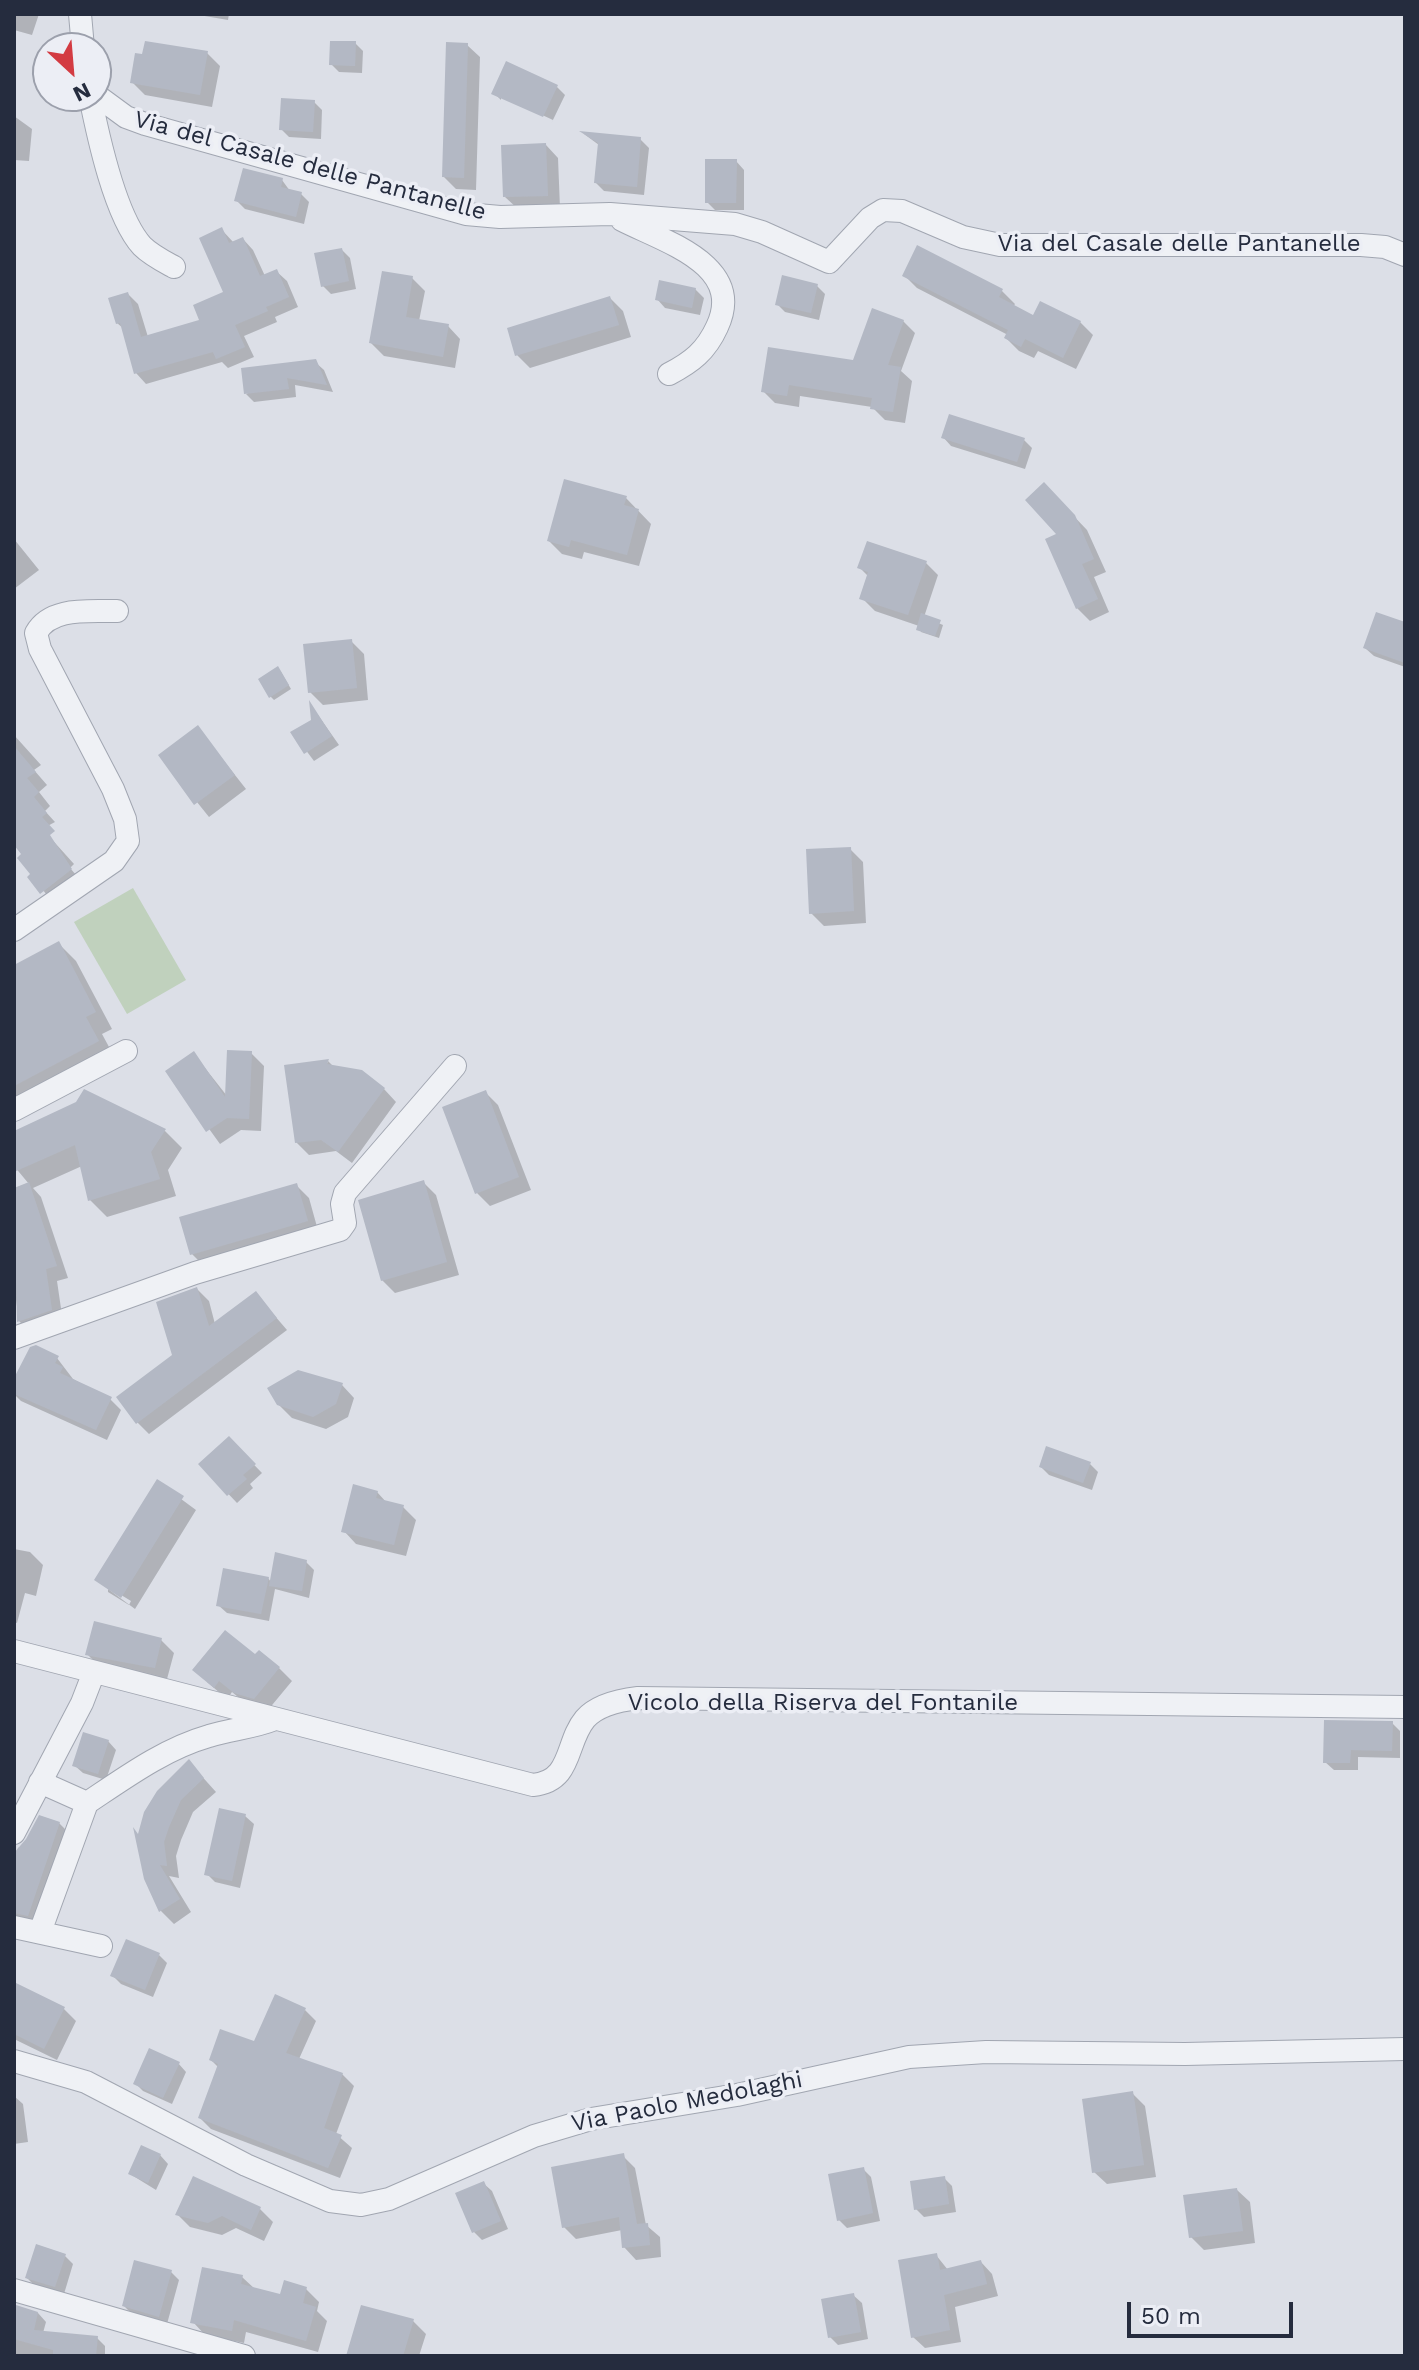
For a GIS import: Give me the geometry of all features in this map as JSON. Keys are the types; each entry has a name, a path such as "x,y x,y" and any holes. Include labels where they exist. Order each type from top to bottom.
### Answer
{"street":[{"name":"Via del Casale delle Pantanelle","path":"112,106 135,121 466,214 490,217 610,214 741,226 829,262 870,218 890,210 907,212 963,237 1000,245 1060,248 1361,245 1385,247 1405,255"},
{"path":"95,112 120,202 133,233 143,247 174,267"},
{"path":"610,214 694,258 712,272 725,293 724,313 707,346 692,361 669,374"},
{"path":"14,930 114,861 128,841 120,805 40,649 36,633 43,622 56,616 117,611"},
{"path":"14,1110 126,1051"},
{"path":"14,1338 195,1273 340,1230 345,1223 342,1204 345,1193 455,1066"},
{"name":"Vicolo della Riserva del Fontanile","path":"14,1651 533,1785 555,1779 564,1769 587,1717 606,1705 638,1698 1405,1707"},
{"path":"14,1833 94,1672"},
{"path":"40,1932 87,1803 156,1757 209,1736 248,1730 275,1719"},
{"path":"40,1782 87,1803"},
{"path":"14,1927 101,1946"},
{"name":"Via Paolo Medolaghi","path":"14,2061 86,2082 246,2165 330,2201 361,2205 389,2199 511,2145 591,2119 737,2095 899,2059 986,2052 1231,2054 1405,2049"},
{"path":"14,2290 244,2356"}],"green space":[{"path":"133,888 186,980 127,1014 74,922"}],"building":[{"path":"145,41 208,51 200,95 130,83 135,53 142,54"},
{"path":"330,41 356,41 355,66 329,65"},
{"path":"446,42 468,43 464,178 442,177"},
{"path":"506,61 558,85 543,117 491,94"},
{"path":"281,98 315,100 313,132 279,130"},
{"path":"579,131 641,137 637,187 594,183 598,143"},
{"path":"546,143 548,196 503,197 501,145"},
{"path":"705,159 737,159 736,203 705,203"},
{"path":"243,168 283,178 281,187 302,192 296,217 234,201"},
{"path":"222,227 229,243 243,237 260,276 277,269 289,297 266,307 268,311 235,325 245,347 216,359 213,352 134,374 120,323 116,324 108,298 128,292 141,337 199,320 193,305 223,292 199,238"},
{"path":"917,245 1003,289 999,297 1033,315 1040,301 1081,321 1063,358 1025,339 1021,347 1004,338 1008,330 902,276"},
{"path":"342,248 349,281 321,287 314,253"},
{"path":"382,271 413,276 406,317 449,324 443,357 369,343"},
{"path":"782,275 818,284 811,313 775,305"},
{"path":"659,280 696,288 692,308 655,300"},
{"path":"610,296 619,325 515,356 507,328"},
{"path":"872,308 904,320 888,365 901,367 893,412 870,409 872,398 789,385 787,396 761,392 768,347 853,360"},
{"path":"316,359 327,385 287,378 289,389 244,394 241,368"},
{"path":"949,414 1025,438 1017,462 941,438"},
{"path":"564,479 627,496 624,505 639,509 627,555 571,540 569,547 547,541"},
{"path":"1044,482 1075,515 1094,559 1082,564 1098,599 1076,609 1045,539 1056,534 1025,500"},
{"path":"867,541 927,561 908,615 859,599 868,572 857,568"},
{"path":"1376,612 1405,622 1405,663 1363,648"},
{"path":"921,613 941,620 935,636 916,630"},
{"path":"352,639 357,688 308,693 303,644"},
{"path":"278,666 289,685 269,698 258,679"},
{"path":"309,700 332,736 304,754 290,732 311,720"},
{"path":"198,725 235,775 194,805 158,755"},
{"path":"14,746 36,772 27,778 39,792 34,797 47,813 42,817 55,831 50,835 72,869 40,894 27,877 30,874 17,858 21,854 14,845"},
{"path":"851,847 854,911 809,914 806,849"},
{"path":"59,941 96,1012 86,1017 99,1041 14,1086 14,965"},
{"path":"227,1050 252,1051 249,1119 227,1118 206,1132 165,1071 194,1051 225,1097"},
{"path":"329,1059 327,1064 362,1070 385,1088 338,1152 321,1140 295,1143 284,1065"},
{"path":"84,1089 166,1129 151,1152 160,1179 88,1201 75,1145 14,1172 14,1131 76,1102"},
{"path":"486,1090 519,1177 475,1194 442,1107"},
{"path":"424,1180 447,1262 381,1281 358,1200"},
{"path":"29,1182 57,1266 46,1269 52,1310 17,1322 14,1188"},
{"path":"297,1183 308,1221 190,1255 179,1217"},
{"path":"197,1287 209,1326 256,1291 277,1318 136,1424 116,1397 172,1355 156,1302"},
{"path":"36,1345 59,1356 55,1363 63,1367 60,1373 112,1397 96,1430 14,1394 14,1378 30,1347"},
{"path":"298,1370 343,1383 336,1404 313,1417 277,1405 267,1388"},
{"path":"229,1436 256,1464 243,1475 247,1479 227,1496 198,1464"},
{"path":"1046,1446 1091,1462 1083,1483 1039,1467"},
{"path":"157,1479 184,1496 121,1598 94,1580"},
{"path":"353,1484 378,1491 376,1498 404,1505 394,1545 341,1532"},
{"path":"275,1552 307,1560 302,1591 269,1586"},
{"path":"223,1568 269,1577 261,1614 216,1606"},
{"path":"94,1621 162,1638 155,1668 85,1655"},
{"path":"225,1630 255,1654 259,1650 280,1667 254,1699 234,1693 219,1681 214,1688 192,1670"},
{"path":"1324,1720 1393,1721 1392,1751 1351,1750 1350,1763 1323,1763"},
{"path":"83,1732 109,1740 98,1774 72,1766"},
{"path":"189,1759 204,1778 181,1800 169,1827 164,1842 167,1866 160,1865 180,1899 159,1912 144,1879 133,1827 138,1834 144,1812 157,1791"},
{"path":"219,1808 246,1814 232,1881 204,1875"},
{"path":"39,1815 60,1822 28,1916 14,1913 14,1853"},
{"path":"126,1939 160,1953 145,1990 110,1976"},
{"path":"14,1982 65,2007 44,2049 14,2034"},
{"path":"275,1994 306,2008 286,2053 343,2073 324,2128 342,2135 328,2168 198,2118 218,2064 209,2060 220,2029 254,2041"},
{"path":"149,2048 180,2062 163,2098 133,2084"},
{"path":"1133,2091 1144,2165 1092,2173 1082,2099"},
{"path":"141,2145 161,2154 148,2183 128,2174"},
{"path":"624,2153 637,2224 648,2223 650,2245 622,2248 619,2217 562,2228 551,2167"},
{"path":"864,2167 873,2213 837,2221 828,2174"},
{"path":"193,2176 261,2207 251,2230 222,2216 208,2223 175,2215"},
{"path":"945,2176 949,2204 914,2210 910,2181"},
{"path":"484,2181 501,2221 472,2233 455,2193"},
{"path":"1237,2188 1243,2231 1189,2238 1183,2195"},
{"path":"36,2244 66,2254 55,2287 25,2278"},
{"path":"937,2253 940,2270 981,2260 987,2284 944,2295 950,2330 911,2338 898,2260"},
{"path":"134,2260 172,2270 159,2317 122,2306"},
{"path":"202,2267 243,2275 241,2284 280,2294 284,2280 307,2287 303,2303 316,2307 306,2341 234,2320 232,2331 190,2323"},
{"path":"854,2293 861,2332 828,2338 821,2299"},
{"path":"16,2305 38,2312 34,2330 98,2336 96,2356 53,2356 53,2350 14,2339"},
{"path":"361,2305 414,2319 403,2356 346,2356"}]}
